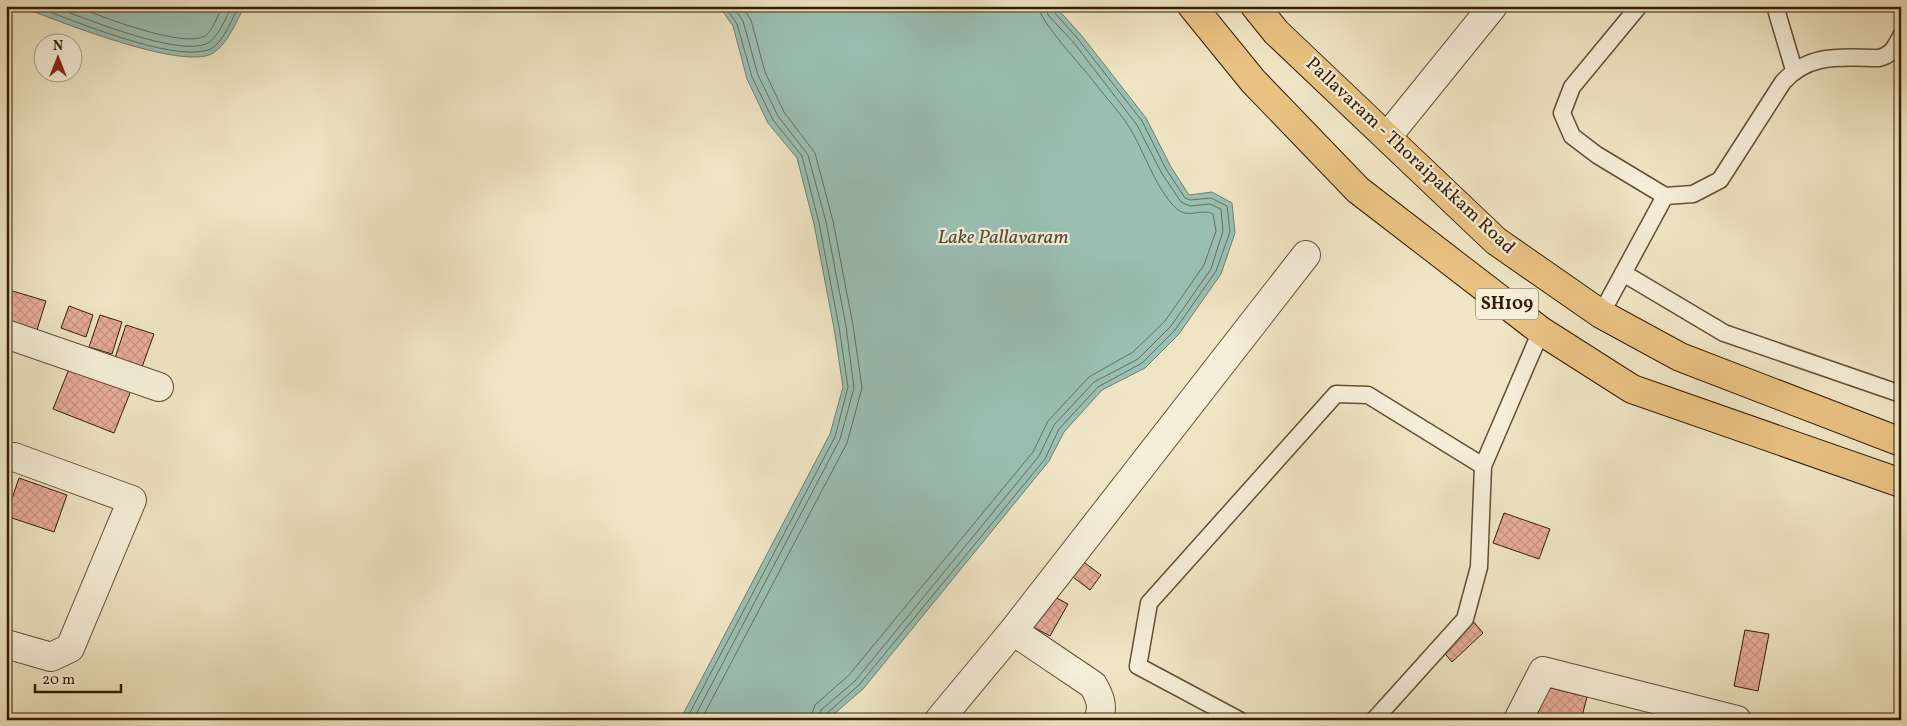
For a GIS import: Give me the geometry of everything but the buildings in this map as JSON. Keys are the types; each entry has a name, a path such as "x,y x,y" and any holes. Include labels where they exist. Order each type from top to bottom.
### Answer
{"main road":[{"name":"SH109","path":"1192,6 1253,81 1358,190 1541,331 1632,389 1901,483"},
{"name":"Pallavaram - Thoraipakkam Road","path":"1255,6 1276,32 1496,241 1600,314 1680,357 1901,442"}],"street":[{"path":"1387,137 1493,6"},
{"path":"939,720 1013,630 1306,255"},
{"path":"6,334 159,387"},
{"path":"6,644 51,657 70,648 132,500 9,463"},
{"path":"1013,630 1093,686 1101,699 1101,713 1098,720"},
{"path":"1518,720 1543,671 1737,720"}],"lane":[{"path":"1639,6 1572,87 1562,113 1572,136 1597,155 1665,196 1693,194 1720,180 1783,82 1794,70 1821,58 1879,58 1887,56 1894,50 1901,36"},
{"path":"1775,6 1794,70"},
{"path":"1600,314 1665,196"},
{"path":"1623,273 1724,333 1901,394"},
{"path":"1374,720 1465,619 1479,567 1484,466 1541,331"},
{"path":"1239,720 1138,666 1149,603 1336,394 1368,395 1484,466"}],"water":[{"path":"19,6 245,6 223,44 213,53 198,57 175,56 118,42"},
{"name":"Lake Pallavaram","path":"719,6 1055,6 1082,36 1146,118 1171,167 1189,195 1212,192 1232,203 1235,233 1221,274 1179,334 1145,368 1102,390 1064,432 1049,461 863,689 827,720 680,720 830,434 843,387 814,224 797,158 768,123 747,79 733,26"}]}
